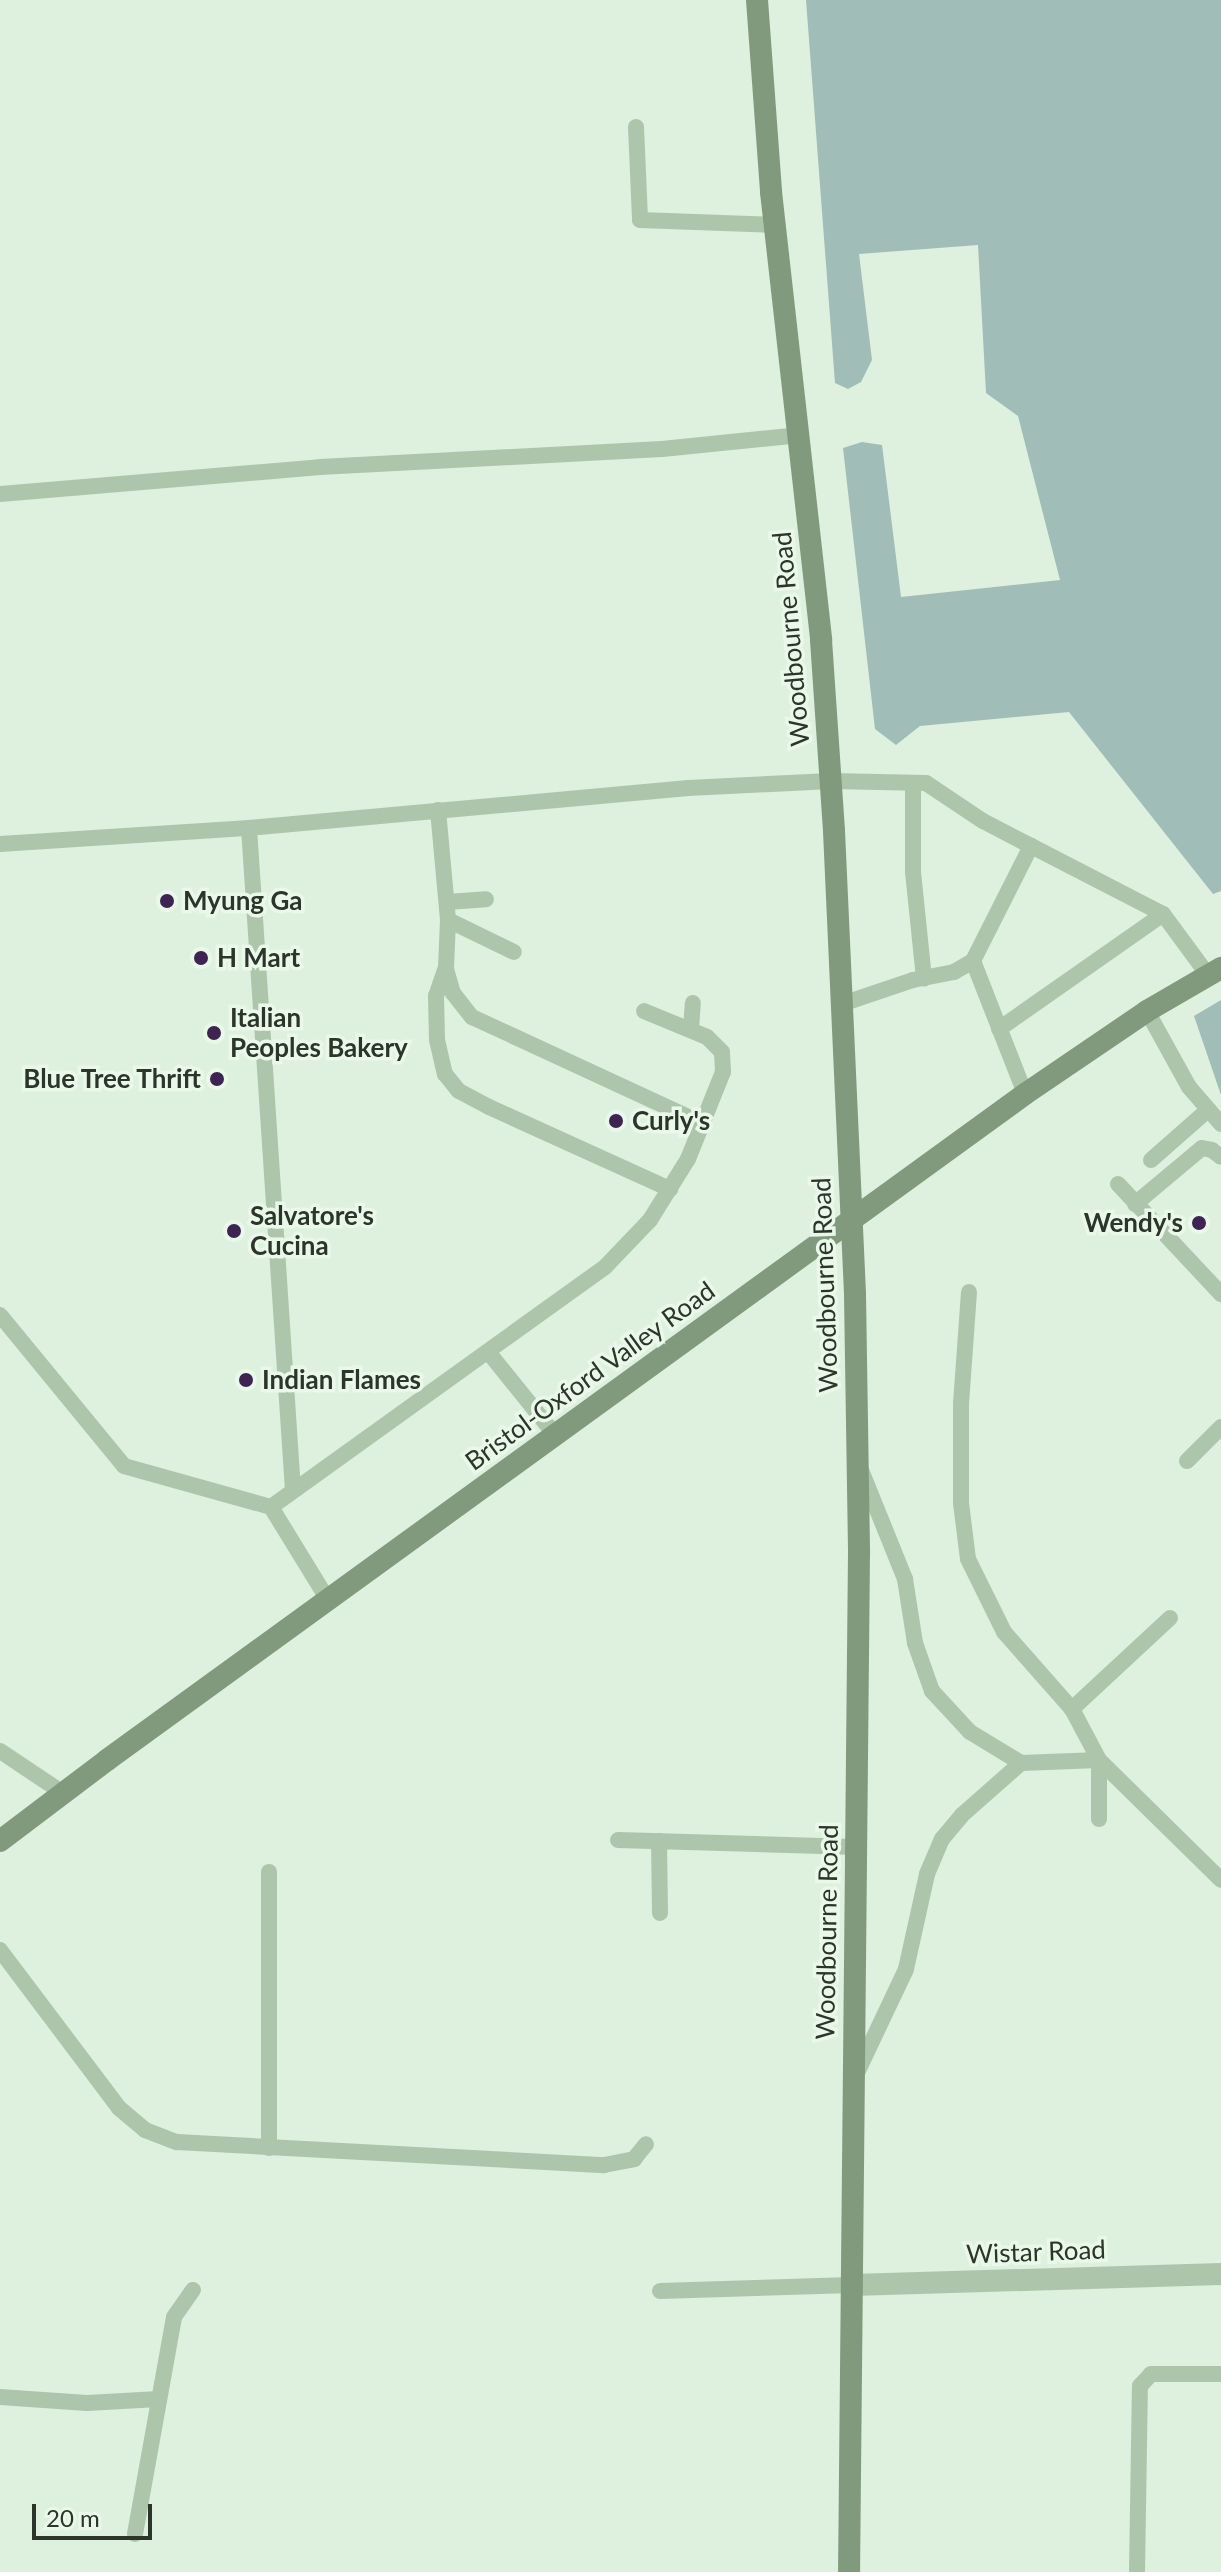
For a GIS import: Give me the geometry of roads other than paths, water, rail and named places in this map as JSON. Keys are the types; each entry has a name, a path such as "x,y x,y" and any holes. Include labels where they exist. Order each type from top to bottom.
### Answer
{"main road":[{"name":"Woodbourne Road","path":"757,0 774,225 800,435 831,781 852,1218 857,1461 849,2572"},
{"name":"Bristol-Oxford Valley Road","path":"0,1841 1025,1094 1147,1011 1215,972"}],"street":[{"name":"Wistar Road","path":"852,2285 1221,2274"}],"lane":[{"path":"636,127 640,220 774,225"},
{"path":"0,494 320,467 662,449 800,435"},
{"path":"0,844 249,828 688,788 831,781 926,783 983,821 1163,914 1215,972"},
{"path":"913,783 913,872 924,978"},
{"path":"438,810 448,920 446,967 436,996 437,1040 445,1074 459,1091 670,1189"},
{"path":"249,828 293,1491"},
{"path":"842,1004 924,978 954,972 973,961 1031,846"},
{"path":"447,902 486,899"},
{"path":"999,1029 1163,914"},
{"path":"448,920 514,952"},
{"path":"973,961 1025,1094"},
{"path":"446,967 453,993 472,1017 701,1123"},
{"path":"691,1029 693,1003"},
{"path":"271,1507 605,1267 650,1220 688,1159 723,1072 722,1052 707,1037 644,1011"},
{"path":"1147,1011 1189,1087 1221,1124"},
{"path":"1151,1160 1208,1110"},
{"path":"1135,1204 1202,1148 1212,1150 1221,1157"},
{"path":"1118,1184 1221,1294"},
{"path":"969,1292 961,1432 961,1503 968,1559 1004,1632 1072,1709 1099,1760 1221,1880"},
{"path":"0,1315 124,1466 271,1507 328,1600"},
{"path":"489,1353 556,1436"},
{"path":"1187,1461 1221,1427"},
{"path":"857,1461 905,1579 915,1643 932,1691 970,1732 1021,1763 1099,1760"},
{"path":"1072,1709 1170,1618"},
{"path":"0,1751 63,1793"},
{"path":"1099,1760 1099,1819"},
{"path":"854,2079 906,1969 927,1874 942,1839 962,1815 1021,1763"},
{"path":"618,1840 856,1847"},
{"path":"659,1841 660,1913"},
{"path":"269,1872 269,2148"},
{"path":"0,1950 119,2108 145,2130 177,2142 604,2165 634,2159 646,2144"},
{"path":"660,2291 852,2285"},
{"path":"135,2534 174,2317 193,2290"},
{"path":"1137,2572 1140,2386 1151,2374 1221,2374"},
{"path":"0,2397 87,2403 159,2399"}],"place":[{"name":"Myung Ga","path":"167,901"},
{"name":"H Mart","path":"201,958"},
{"name":"Italian Peoples Bakery","path":"214,1033"},
{"name":"Blue Tree Thrift","path":"217,1079"},
{"name":"Curly's","path":"616,1121"},
{"name":"Wendy's","path":"1199,1223"},
{"name":"Salvatore's Cucina","path":"234,1231"},
{"name":"Indian Flames","path":"246,1380"}]}
